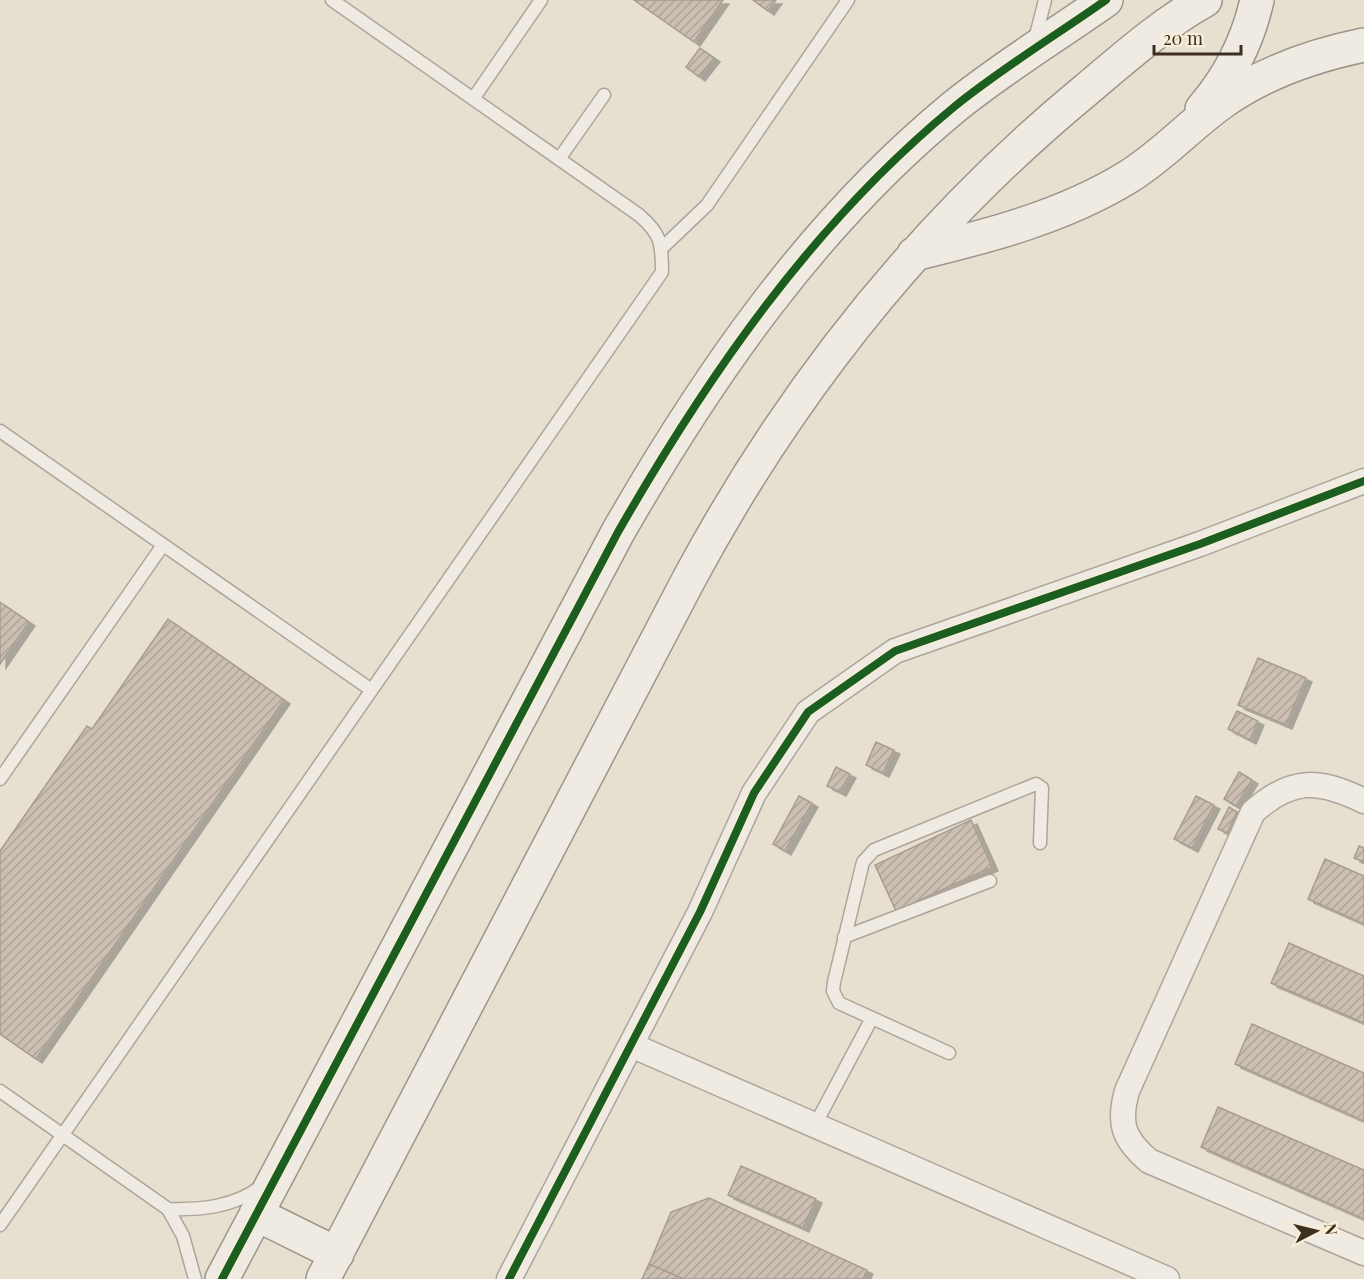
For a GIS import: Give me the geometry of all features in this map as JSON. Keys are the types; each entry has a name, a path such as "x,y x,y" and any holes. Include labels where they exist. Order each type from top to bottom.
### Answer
{"street":[{"path":"222,1279 618,531 662,456 709,383 760,312 815,245 881,174 953,108 1031,49 1106,0"},
{"path":"256,1214 330,1267 720,522 789,412 827,360 914,254 1010,157 1060,111 1140,46 1205,0"},
{"path":"1176,140 1208,103 1233,65 1251,22 1257,0"},
{"path":"914,254 969,241 1075,205 1129,176 1222,102 1274,73 1330,52 1364,45"},
{"path":"509,1279 700,912 754,793 808,712 895,651 1200,544 1364,481"},
{"path":"1364,801 1336,787 1314,784 1291,787 1270,796 1252,812 1127,1091 1122,1110 1124,1130 1133,1148 1149,1161 1364,1253"},
{"path":"631,1045 1167,1279"}],"lane":[{"path":"0,1225 370,689 662,272 662,248 656,230 639,215 332,0"},
{"path":"473,99 541,0"},
{"path":"662,248 707,205 848,0"},
{"path":"1031,49 1040,30 1045,0"},
{"path":"559,159 604,95"},
{"path":"0,431 370,689"},
{"path":"0,779 163,545"},
{"path":"949,1053 839,1003 835,998 834,982 863,862 874,850 1036,784 1042,788 1040,843"},
{"path":"844,937 990,881"},
{"path":"815,1125 872,1018"},
{"path":"0,1091 168,1209 183,1236 195,1279"},
{"path":"168,1209 216,1207 238,1200 277,1175"}],"building":[{"path":"634,0 723,0 694,42"},
{"path":"753,0 776,0 768,11"},
{"path":"700,48 714,58 699,77 686,67"},
{"path":"0,602 29,622 0,664"},
{"path":"168,619 284,700 36,1059 0,1034 0,851 87,726 92,729"},
{"path":"1258,658 1306,678 1286,725 1238,705"},
{"path":"1237,711 1258,721 1250,740 1228,729"},
{"path":"876,742 894,750 883,773 866,765"},
{"path":"836,767 850,774 840,792 827,786"},
{"path":"1239,772 1252,780 1236,806 1224,799"},
{"path":"799,796 812,803 785,851 773,844"},
{"path":"1196,796 1214,805 1192,848 1174,839"},
{"path":"1229,807 1237,812 1227,833 1218,829"},
{"path":"971,820 992,867 896,911 875,865"},
{"path":"1359,846 1364,848 1364,862 1354,858"},
{"path":"1325,859 1364,876 1364,924 1308,899"},
{"path":"1289,943 1364,976 1364,1023 1271,983"},
{"path":"1252,1024 1364,1073 1364,1121 1235,1064"},
{"path":"1218,1107 1364,1170 1364,1219 1201,1147"},
{"path":"741,1166 816,1199 803,1228 728,1195"},
{"path":"709,1198 867,1270 863,1279 684,1279 649,1264 671,1212"},
{"path":"649,1264 684,1279 642,1279"}],"cycle path":[{"path":"222,1279 618,532 652,473 727,359 809,251 903,152 972,93 1106,0"},
{"path":"509,1279 700,912 754,793 808,712 895,651 1200,544 1364,481"}]}
